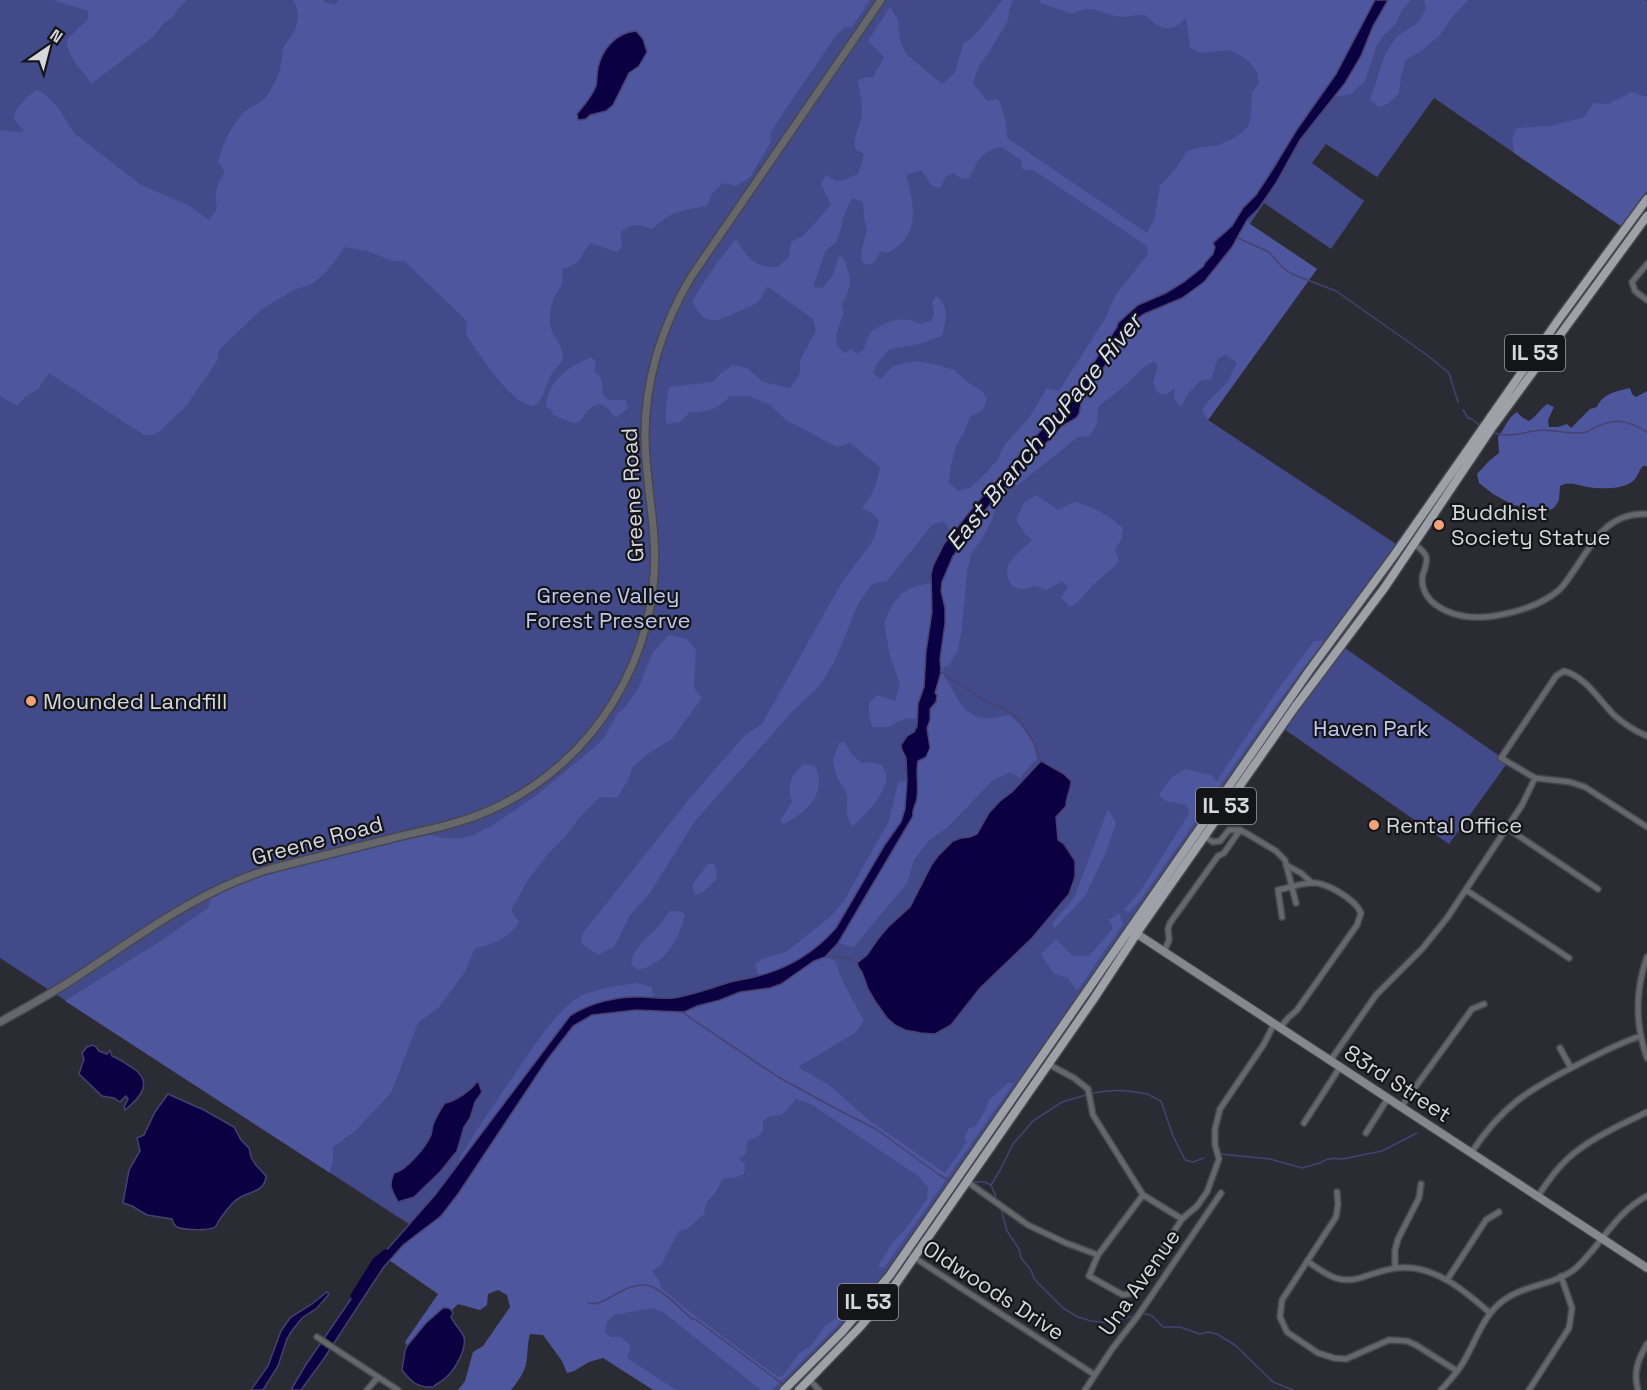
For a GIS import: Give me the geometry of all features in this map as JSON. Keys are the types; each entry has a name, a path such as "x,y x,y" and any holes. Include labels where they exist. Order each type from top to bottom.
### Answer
{"main road":[{"name":"IL 53","path":"799,1390 807,1376 863,1309 906,1252 1133,931 1303,680 1647,199"},
{"name":"IL 53","path":"784,1390 807,1376 860,1327 890,1292 1093,1000 1133,931 1205,837 1295,707 1384,587 1491,429 1647,216"},
{"name":"83rd Street","path":"1133,931 1647,1268"}],"street":[{"name":"Greene Road","path":"0,1022 69,982 212,892 240,879 270,869 454,823 488,811 514,798 562,765 591,734 611,708 629,675 651,608 655,549 645,428 650,382 664,330 691,277 881,0"},
{"path":"1647,264 1632,282 1635,291 1647,300"},
{"path":"1406,538 1426,556 1422,584 1430,600 1441,609 1460,616 1471,618 1492,616 1530,608 1547,598 1566,583 1606,527 1625,516 1647,514"},
{"path":"1647,736 1623,722 1574,674 1564,670 1556,676 1501,759 1535,778 1566,781 1585,787 1647,827"},
{"path":"1330,1061 1377,995 1436,933 1522,805 1535,778"},
{"path":"1507,828 1598,890"},
{"path":"1205,837 1213,842 1220,841 1229,830 1240,830 1276,851 1285,860 1296,903"},
{"path":"1164,952 1169,940 1170,923 1218,856 1224,853 1240,830"},
{"path":"1286,865 1301,873 1312,883"},
{"path":"1143,1195 1098,1255 1089,1276 1123,1295 1134,1293 1182,1219 1197,1206 1207,1192 1219,1159 1215,1145 1215,1129 1220,1109 1277,1026 1300,1006 1358,925 1361,913 1359,907 1342,894 1323,885 1312,883 1278,890 1282,917"},
{"path":"1466,890 1569,958"},
{"path":"1647,957 1641,974 1638,996 1640,1036 1647,1058"},
{"path":"1401,1107 1472,1009 1484,1004"},
{"path":"1471,1153 1493,1123 1514,1102 1535,1087 1614,1046 1640,1036"},
{"path":"1560,1048 1571,1068"},
{"path":"1048,1064 1074,1078 1088,1089 1093,1115 1143,1195 1182,1219"},
{"path":"1304,1123 1340,1067"},
{"path":"1366,1133 1388,1098"},
{"path":"1538,1197 1557,1170 1575,1152 1647,1112"},
{"path":"966,1181 1028,1225 1098,1255"},
{"path":"1395,1268 1395,1250 1398,1239 1419,1198 1421,1184"},
{"path":"1337,1192 1336,1217 1280,1304 1280,1317 1285,1329 1318,1353 1334,1358 1346,1359 1389,1340 1407,1341 1457,1371"},
{"name":"Una Avenue","path":"1084,1390 1137,1317 1221,1193"},
{"path":"1441,1390 1457,1371 1490,1313 1505,1299 1516,1293 1561,1276 1575,1268 1626,1210 1647,1196"},
{"path":"1447,1280 1486,1220 1499,1212"},
{"name":"Oldwoods Drive","path":"906,1252 1095,1375"},
{"path":"1307,1261 1332,1277 1344,1280 1354,1280 1395,1268 1423,1270 1447,1280 1490,1313"},
{"path":"1529,1390 1569,1328 1572,1308 1561,1276"},
{"path":"317,1337 398,1390"},
{"path":"1638,1390 1635,1380 1637,1368 1647,1344"},
{"path":"807,1376 819,1390"},
{"path":"367,1390 378,1377"}],"green space":[{"name":"Greene Valley Forest Preserve","path":"0,0 1645,0 1647,1 1647,191 1621,226 1434,98 1377,177 1326,144 1312,163 1364,201 1331,249 1264,203 1250,224 1317,269 1208,420 1396,544 905,1246 846,1321 780,1390 664,1390 0,958"},
{"name":"Haven Park","path":"1345,648 1508,762 1449,844 1284,729"}],"shaded area":[{"path":"53,0 187,0 153,37 91,84 67,46 67,39 88,19 88,11"},
{"path":"293,0 322,0 335,4 339,0 870,0 852,27 844,28 837,34 770,133 772,140 750,177 736,186 723,183 712,194 707,206 677,212 652,229 638,225 628,227 620,233 622,242 617,252 591,243 575,264 562,269 561,285 550,311 550,323 563,358 552,373 540,400 534,406 525,404 506,389 466,335 467,321 404,261 392,261 368,251 344,247 326,272 312,284 294,290 262,309 219,350 217,361 186,406 159,432 144,435 49,373 38,389 25,397 17,406 0,396 0,130 24,131 14,119 15,114 22,103 36,90 45,94 59,109 74,133 141,185 188,205 209,220 216,208 218,183 225,171 218,162 223,148 237,121 247,110 263,100 274,83 285,44 296,26 298,13","holes":["636,31 643,39 632,71 620,91 586,119 580,121 577,114 588,101 596,85 597,72 619,35"]},
{"path":"1003,0 1013,0 1008,21 979,65 973,83 987,101 998,99 1005,118 1007,138 1147,233 1154,220 1160,186 1177,167 1186,152 1196,148 1219,145 1236,137 1248,127 1252,92 1259,83 1257,72 1249,61 1230,50 1199,53 1190,47 1186,18 1175,27 1165,28 1155,24 1145,15 1118,17 1089,9 1072,14 1041,3 1039,0 1375,0 1336,74 1296,131 1256,195 1243,208 1232,226 1220,237 1213,255 1204,266 1180,284 1137,307 1123,318 1074,393 952,533 943,521 932,525 887,581 872,584 858,604 834,663 819,686 792,712 695,821 650,893 630,915 614,947 598,955 581,943 583,933 690,798 745,735 762,724 841,584 874,539 879,521 872,513 862,508 874,489 880,467 850,443 837,447 786,420 769,404 749,396 730,396 712,409 690,412 680,422 666,424 669,387 713,382 733,365 747,368 763,382 790,388 800,373 800,360 816,331 813,319 767,286 755,304 721,319 705,318 692,301 716,264 736,239 744,252 757,264 778,267 789,257 791,242 804,235 831,205 821,184 826,175 836,181 858,174 864,154 855,149 856,135 862,115 858,80 873,77 884,57 868,41 890,7 898,20 900,40 906,54 942,84 955,73 963,44 980,29","holes":["1001,147 1021,160 1022,169 1035,171 1147,246 1148,254 1115,296 1106,317 1059,391 1047,388 1029,418 1005,444 998,459 987,472 971,487 959,491 949,483 951,465 956,446 970,417 983,410 987,399 982,391 967,382 954,370 917,361 893,366 881,379 873,373 877,363 890,349 919,344 942,336 946,314 943,304 936,296 932,303 934,314 931,321 920,324 901,319 890,322 871,331 863,350 856,354 852,349 845,353 837,346 836,334 844,313 842,304 850,285 843,257 839,256 833,275 822,288 813,287 826,250 836,242 852,198 863,202 867,230 861,252 862,262 869,265 875,262 881,251 888,253 899,246 911,228 913,208 906,175 921,170 932,186 940,188 946,177 954,173 961,179 969,178 984,154 994,149"]},
{"path":"1388,0 1411,0 1402,10 1395,25 1377,45 1365,81 1351,94 1333,97 1351,72"},
{"path":"1424,0 1468,0 1440,35 1406,60 1399,93 1388,104 1378,107 1370,99 1383,60 1396,38 1420,19 1426,8"},
{"path":"1632,92 1647,96 1647,191 1621,226 1514,153 1512,139 1517,128 1551,126 1584,117 1594,103 1608,104"},
{"path":"1247,220 1317,269 1208,420 1202,410 1227,383 1237,362 1226,355 1218,358 1211,379 1200,381 1188,394 1181,407 1174,399 1175,388 1166,395 1157,392 1153,382 1158,366 1154,361 1098,407 1097,424 1090,436 1078,437 1018,485 1008,484 1062,426 1076,418 1082,398 1135,320 1182,298 1204,282 1232,247"},
{"path":"591,357 596,361 594,371 602,381 602,393 608,400 626,400 628,408 616,418 606,407 598,404 591,408 579,422 573,423 553,415 546,407 555,382 567,370"},
{"path":"1630,388 1636,397 1647,391 1647,466 1643,466 1635,479 1628,484 1604,488 1573,484 1560,486 1559,500 1554,508 1543,513 1513,505 1479,483 1477,474 1499,453 1498,437 1517,412 1529,421 1547,404 1554,407 1548,420 1549,427 1567,424 1571,428 1607,396"},
{"path":"1036,495 1058,510 1074,502 1088,506 1106,515 1123,528 1122,538 1115,550 1119,562 1070,607 1061,598 1068,587 1062,581 1047,590 1034,586 1019,589 1011,584 1007,575 1008,565 1032,540 1016,520 1024,503"},
{"path":"994,501 997,505 992,520 972,552 967,571 958,650 943,672 959,702 973,715 994,718 1008,715 1014,719 1033,742 1037,760 1020,778 1010,772 992,781 947,828 929,840 914,860 907,883 854,947 838,943 913,817 917,766 929,737 927,728 931,715 930,709 941,672 940,659 945,623 942,582 953,556 976,529 978,518"},
{"path":"931,583 932,612 924,687 918,704 917,719 905,719 885,727 872,727 869,703 877,695 895,701 900,684 890,656 884,623 892,605 902,593 916,586"},
{"path":"669,635 687,639 696,650 694,688 702,698 672,739 646,755 633,767 617,798 600,797 547,855 528,880 511,910 519,922 515,928 500,940 475,948 465,972 439,1007 418,1023 391,1093 355,1131 333,1147 330,1173 65,1001 208,908 211,898 237,885 255,878 428,834 459,839 493,825 538,794 604,738 618,713 638,689 653,652"},
{"path":"1314,641 1324,641 1281,698 1140,901 1129,912 1124,910 1141,890 1189,814 1187,805 1166,801 1159,795 1171,778 1185,769 1212,775 1216,782 1279,688"},
{"path":"845,742 850,752 861,763 871,762 882,765 886,774 886,781 880,796 852,827 847,814 847,794 836,775 833,761 839,743"},
{"path":"803,764 815,765 819,785 817,793 808,807 784,824 780,821 792,802 791,782"},
{"path":"907,781 905,809 901,822 884,846 836,928 819,945 801,958 758,976 755,964 762,959 786,952 830,917 844,901 889,821 898,782"},
{"path":"1108,809 1116,823 1105,855 1085,896 1054,929 1053,923 1074,898"},
{"path":"708,864 714,864 717,872 716,880 702,893 695,895 692,885"},
{"path":"670,911 685,914 675,942 657,962 638,970 631,964 633,955"},
{"path":"1119,913 1123,924 1077,991 1068,978 1054,974 1041,954 1056,939 1073,956 1089,956 1113,928 1109,920"},
{"path":"825,957 835,961 842,980 864,1021 855,1033 798,1067 829,1085 870,1121 945,1173 966,1143 964,1138 969,1128 975,1127 989,1100 1008,1083 1014,1083 884,1268 878,1266 893,1242 905,1230 927,1199 928,1188 918,1176 811,1104 796,1099 782,1115 770,1116 763,1121 763,1131 756,1138 748,1140 746,1154 739,1159 745,1164 744,1174 723,1179 706,1203 704,1214 687,1229 679,1231 661,1265 652,1271 660,1282 661,1288 778,1377 784,1375 799,1353 811,1346 825,1326 855,1302 861,1290 867,1292 786,1377 771,1390 761,1390 663,1312 652,1308 614,1315 607,1322 605,1332 611,1337 621,1337 631,1346 627,1358 676,1390 653,1390 603,1358 567,1373 562,1361 543,1335 530,1334 525,1367 511,1390 458,1390 465,1381 473,1352 483,1346 510,1307 507,1295 498,1290 488,1294 487,1305 480,1310 458,1304 452,1310 443,1309 407,1346 405,1342 438,1294 389,1260 403,1245 441,1216 547,1060 573,1026 592,1015 636,1010 678,1012 688,1010 740,992 780,984 814,961"},
{"path":"637,983 652,987 654,999 625,998 605,1001 578,1011 565,1022 459,1164 460,1157 488,1114 555,1018 583,995"}],"water":[{"path":"1375,0 1388,0 1373,26 1361,56 1345,83 1300,140 1276,183 1259,208 1247,220 1232,247 1204,282 1182,298 1135,320 1082,398 1076,418 1062,426 997,496 978,519 976,529 953,556 942,582 945,623 940,659 941,672 935,693 936,702 930,709 927,728 930,748 926,757 918,761 917,797 913,816 838,943 825,957 814,961 781,984 770,988 740,992 684,1012 636,1010 592,1015 573,1026 547,1060 441,1216 403,1245 383,1268 301,1390 291,1390 377,1261 435,1195 570,1016 586,1007 613,999 673,998 769,973 801,958 819,945 836,928 884,846 901,822 905,809 906,758 901,745 917,726 918,704 924,687 932,612 931,574 944,544 976,504 1074,393 1118,323 1138,305 1166,293 1204,266 1213,254 1215,247 1213,243 1232,226 1243,208 1256,195 1296,131 1336,74"},
{"path":"636,31 643,39 647,52 639,66 629,73 613,105 606,111 578,120 577,114 596,86 598,68 603,54 616,39"},
{"path":"1041,761 1064,774 1071,781 1066,806 1056,817 1058,840 1064,844 1075,861 1075,877 1069,894 1032,938 980,988 951,1025 935,1034 905,1030 895,1025 875,1001 857,963 867,955 888,927 910,907 938,856 953,841 977,834 989,813"},
{"path":"93,1045 99,1051 107,1054 110,1050 112,1056 133,1068 143,1079 143,1090 125,1110 128,1099 126,1096 120,1102 114,1098 102,1096 79,1074 84,1059 82,1053 87,1047"},
{"path":"478,1081 482,1092 464,1127 457,1151 440,1172 414,1197 398,1202 391,1185 394,1173 410,1163 425,1146 431,1135 435,1119 445,1103 463,1095"},
{"path":"168,1094 234,1127 241,1140 249,1148 255,1164 266,1176 260,1188 236,1200 212,1228 196,1230 180,1228 172,1219 147,1215 123,1203 129,1170 140,1151 137,1138 144,1135 155,1112"},
{"path":"327,1292 329,1294 317,1308 302,1318 291,1332 278,1366 263,1390 251,1390 268,1366 281,1331 291,1317"},
{"path":"443,1308 449,1308 452,1311 451,1317 464,1337 464,1348 456,1366 448,1376 433,1387 419,1385 402,1370 405,1351 426,1323"}],"waterway":[{"path":"1238,238 1269,252 1283,268"},
{"path":"1283,268 1292,274 1336,291 1427,355 1449,373 1458,402"},
{"path":"1463,410 1468,418 1479,425"},
{"path":"1494,433 1514,435 1537,430 1581,433 1618,421 1629,423 1647,432"},
{"path":"940,671 982,699 1009,711 1019,719 1033,741 1041,761"},
{"path":"827,955 849,959 857,963"},
{"path":"684,1012 778,1077 876,1129 950,1181"},
{"path":"1093,1093 1134,1092 1147,1094 1161,1101 1173,1136 1185,1160 1193,1162 1204,1158"},
{"path":"991,1185 1013,1144 1033,1121 1062,1102 1086,1095"},
{"path":"1221,1154 1270,1159 1302,1168 1328,1159 1343,1159 1382,1151 1417,1133"},
{"path":"975,1182 985,1182 991,1185 996,1197"},
{"path":"1001,1209 1007,1231 1019,1249 1021,1258 1038,1283 1063,1308 1078,1317 1091,1321 1111,1323 1133,1316"},
{"name":"East Branch DuPage River","path":"355,1296 377,1261 386,1254"},
{"path":"588,1303 601,1302 632,1287 641,1285 655,1288 692,1319 784,1385"},
{"path":"1142,1314 1152,1316 1163,1327 1180,1327 1200,1334 1208,1332 1217,1334 1235,1345 1273,1382 1293,1390"}],"place":[{"name":"Buddhist Society Statue","path":"1439,525"},
{"name":"Mounded Landfill","path":"31,701"},
{"name":"Rental Office","path":"1374,825"}]}
